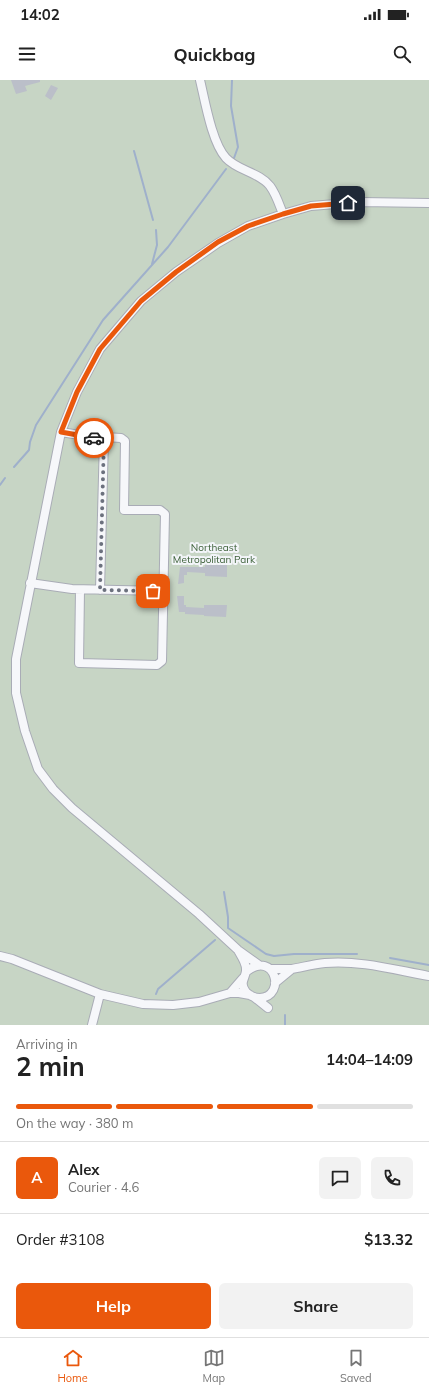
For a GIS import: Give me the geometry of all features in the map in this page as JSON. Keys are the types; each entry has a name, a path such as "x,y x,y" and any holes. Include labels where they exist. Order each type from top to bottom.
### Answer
{"lane":[{"path":"200,80 215,139 220,149 231,163 262,178 269,185 274,192 283,214"},
{"path":"429,203 360,202 311,206 283,214 248,226 218,242 176,272 141,301 100,349 77,392 61,432 16,659 16,693 25,731 38,769 53,789 72,808 199,914 238,950 259,965 270,969 292,969 325,963 343,963 363,964 429,976"},
{"path":"61,432 104,439 121,438 125,441 124,510 160,510 165,514 162,661 157,665 85,665 79,663 80,590"},
{"path":"100,590 104,439"},
{"path":"30,583 80,590 163,591"},
{"path":"238,950 247,970"},
{"path":"0,956 12,958 100,994 143,1004 173,1006 200,1002 230,992 239,992 252,996 265,997 270,994"},
{"path":"230,992 243,978 247,970 252,966 259,965"},
{"path":"270,969 276,983"},
{"path":"243,978 244,988 268,1008 270,994 276,983 292,969"},
{"path":"92,1025 100,994"}],"green space":[{"name":"Northeast Metropolitan Park","path":"0,80 429,80 429,1025 0,1025"}],"building":[{"path":"11,80 40,80 40,82 25,86 27,91 16,94"},
{"path":"51,85 58,88 51,100 45,96"},
{"path":"205,565 227,565 227,577 205,576 205,573 187,572 187,575 184,575 184,583 178,584 180,567 205,567"},
{"path":"177,596 184,596 184,605 186,605 186,607 204,608 204,605 227,605 226,617 185,614 185,612 179,612"}],"waterway":[{"path":"232,80 231,106 238,147 234,158"},
{"path":"134,151 153,220"},
{"path":"14,467 29,450 36,425 103,320 168,247 226,169"},
{"path":"152,264 157,245 156,230"},
{"path":"0,485 5,478"},
{"path":"224,892 228,917 228,928 266,954 274,956 294,954 357,954"},
{"path":"156,994 158,989 215,940"},
{"path":"390,958 429,965"},
{"path":"285,1015 285,1025"}],"way so far":[{"path":"94,438 104,439 100,590 153,591"}],"route":[{"path":"94,438 61,432 77,392 100,349 141,301 176,272 218,242 248,226 311,206 348,203"}]}
